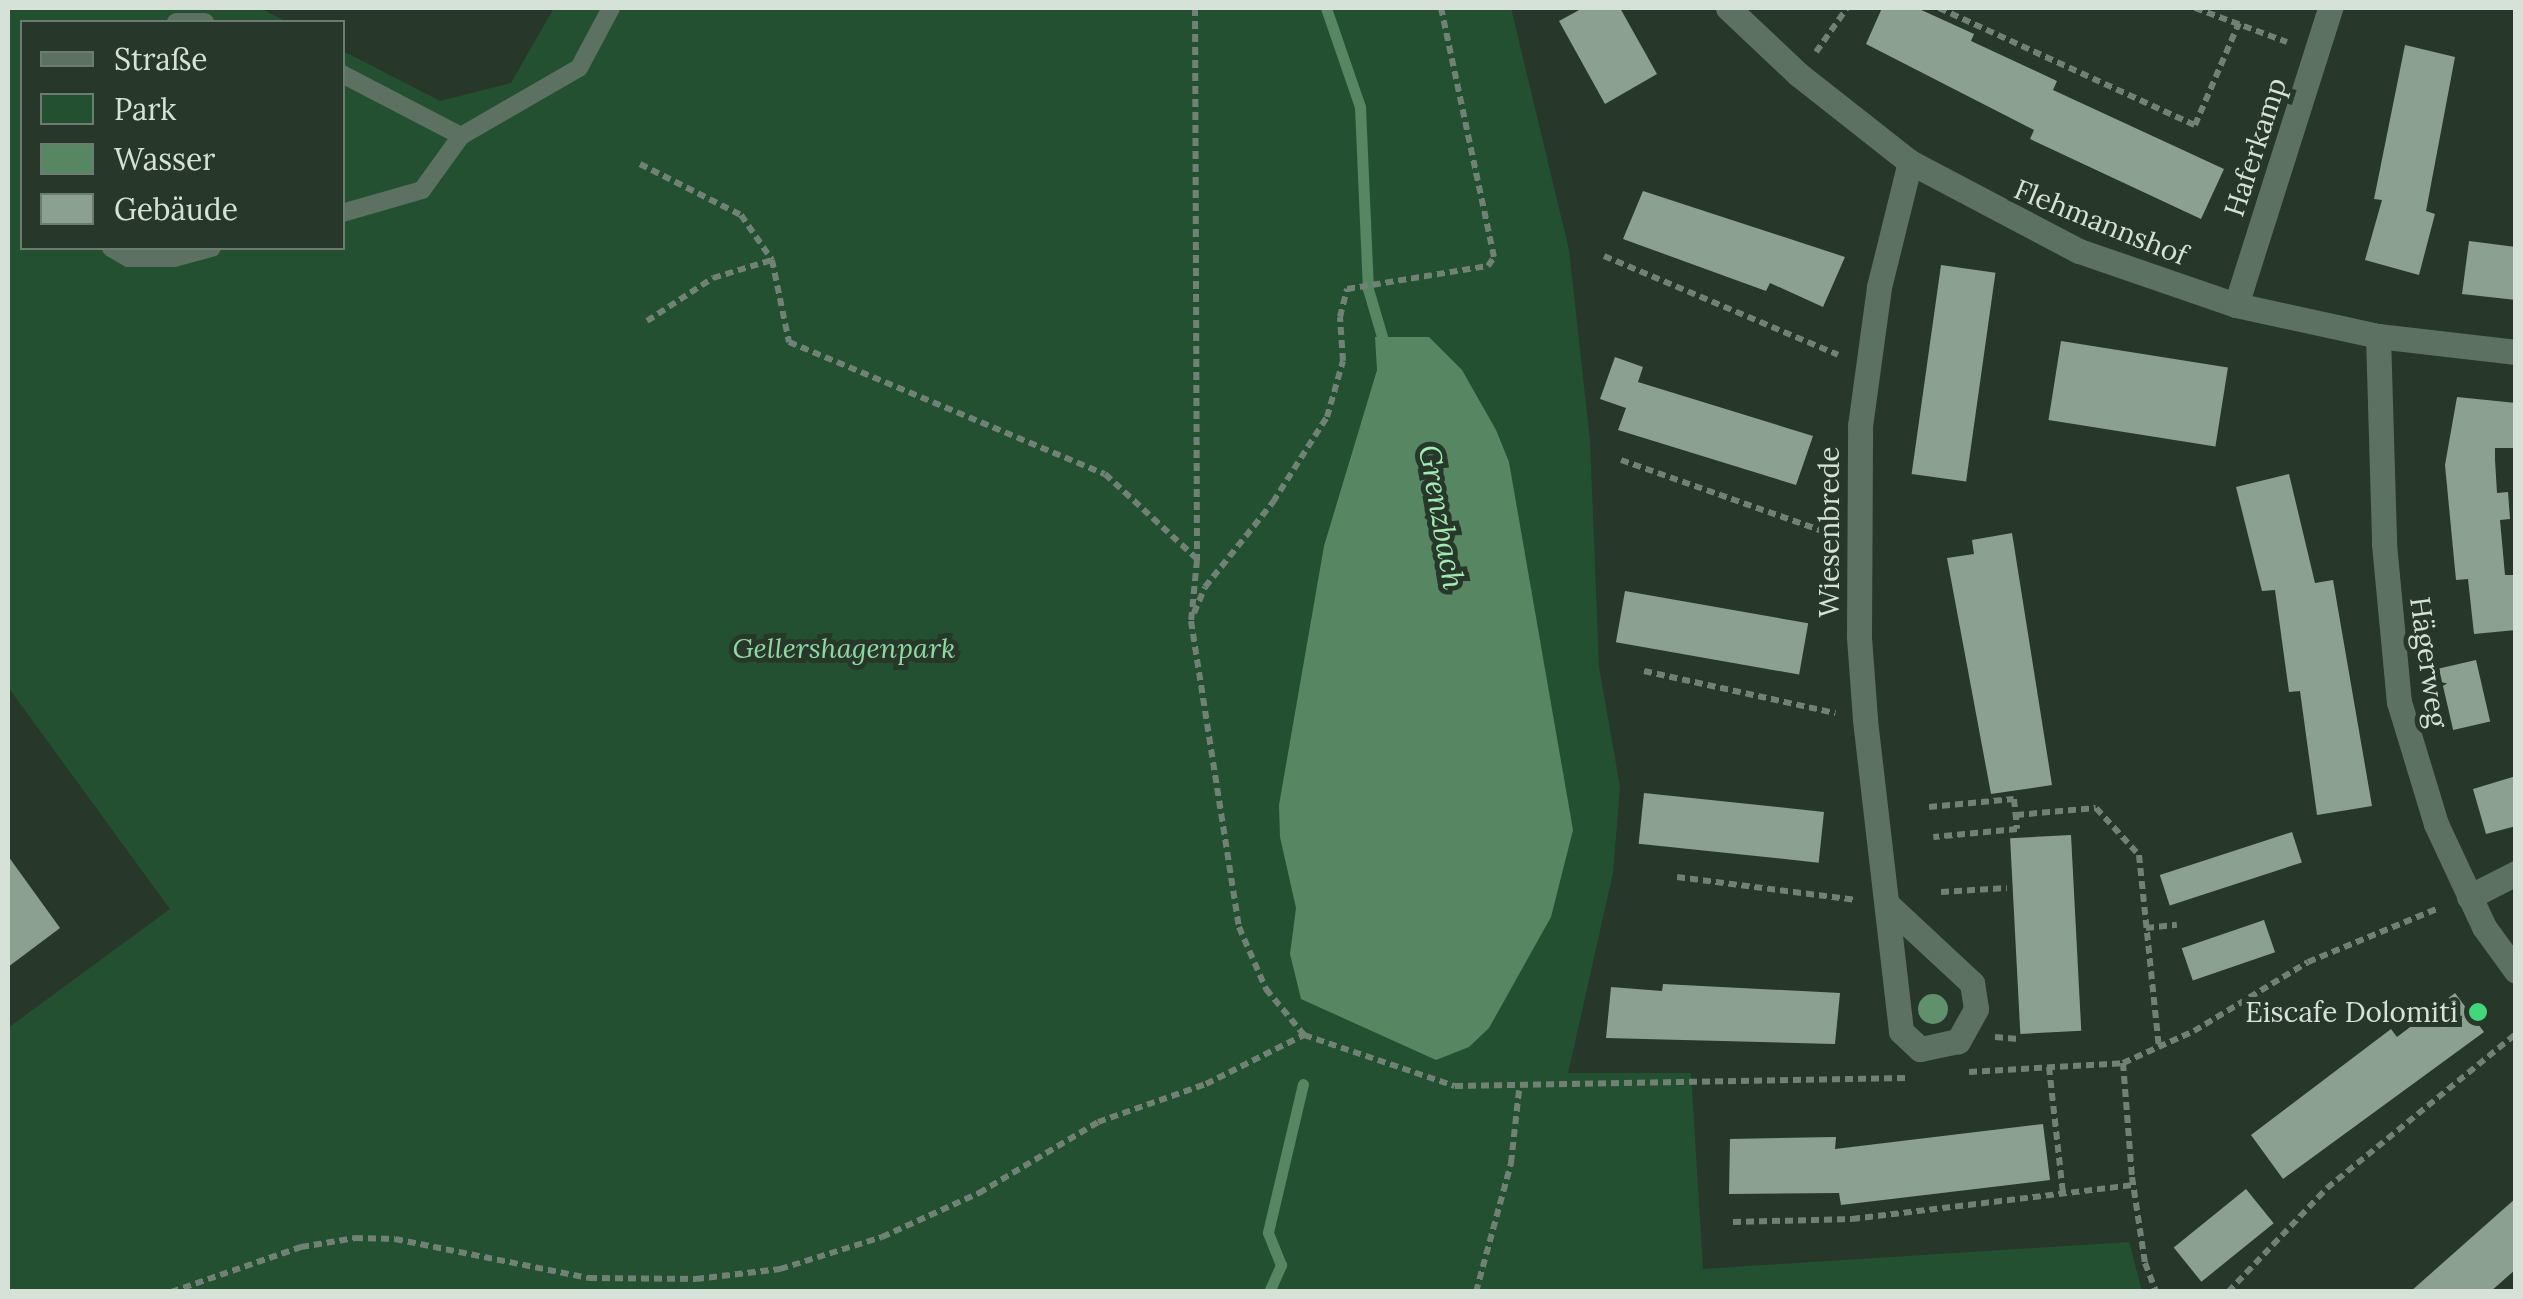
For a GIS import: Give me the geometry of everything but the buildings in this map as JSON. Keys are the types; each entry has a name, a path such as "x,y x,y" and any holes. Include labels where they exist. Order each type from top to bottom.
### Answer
{"street":[{"name":"Flehmannshof","path":"1728,8 1798,74 1910,162 2080,252 2236,304 2378,336 2516,352"},
{"name":"Haferkamp","path":"2236,304 2330,8"},
{"name":"Wiesenbrede","path":"1888,904 1972,983 1976,1009 1958,1041 1920,1049 1901,1031 1865,719 1856,543 1867,368 1910,162"},
{"name":"Hägerweg","path":"2378,336 2384,544 2399,702 2429,805 2469,896 2516,971"},
{"path":"2469,896 2516,873"}],"lane":[{"path":"345,212 422,190 461,136 578,68 612,8"},
{"path":"345,76 461,136"},
{"path":"115,250 128,258 174,258 204,250"}],"path":[{"path":"1195,8 1197,560 1191,621 1239,927 1266,989 1304,1035 1455,1086 1519,1090 1709,1078 1912,1077"},
{"path":"1191,621 1205,586 1273,502 1327,417 1343,362 1340,316 1347,289 1488,266 1494,257 1441,8"},
{"path":"1798,74 1847,8"},
{"path":"1939,8 2195,126 2238,24"},
{"path":"2196,8 2317,53"},
{"path":"640,164 741,216 772,260 789,342 1104,474 1197,560"},
{"path":"1604,256 1867,368"},
{"path":"647,322 713,278 772,260"},
{"path":"1621,460 1856,543"},
{"path":"1644,671 1865,719"},
{"path":"1929,807 2014,799 2017,829 1933,836"},
{"path":"2016,816 2096,808 2139,855 2159,1048"},
{"path":"1677,876 1888,904"},
{"path":"1941,892 2007,888"},
{"path":"1962,1072 2124,1063 2159,1048 2308,962 2469,896"},
{"path":"2146,928 2177,926"},
{"path":"2228,1292 2327,1188 2516,1034"},
{"path":"171,1292 301,1247 355,1238 396,1239 590,1278 696,1280 780,1269 882,1237 980,1193 1098,1122 1206,1084 1304,1035"},
{"path":"2124,1063 2134,1185 2145,1262 2156,1292"},
{"path":"2050,1066 2062,1194"},
{"path":"1476,1292 1511,1163 1519,1090"},
{"path":"1733,1222 1852,1219 2134,1185"},
{"path":"691,1292 696,1280"}],"green space":[{"name":"Gellershagenpark","path":"8,8 259,8 284,20 20,20 20,250 345,250 345,52 440,101 511,83 554,8 1511,8 1569,250 1590,441 1599,667 1620,787 1613,873 1568,1073 1691,1073 1703,1269 2129,1242 2142,1291 8,1291 8,1028 170,909 8,687"}],"water":[{"path":"1375,337 1429,337 1462,370 1509,462 1573,830 1551,917 1489,1028 1469,1047 1436,1060 1301,999 1290,954 1296,908 1280,837 1279,805 1324,546 1377,370"}],"waterway":[{"name":"Grenzbach","path":"1326,8 1360,107 1368,289 1386,350"},
{"name":"Grenzbach","path":"1269,1292 1281,1265 1268,1232 1303,1084"}],"place":[{"name":"Eiscafe Dolomiti","path":"2478,1012"}]}
